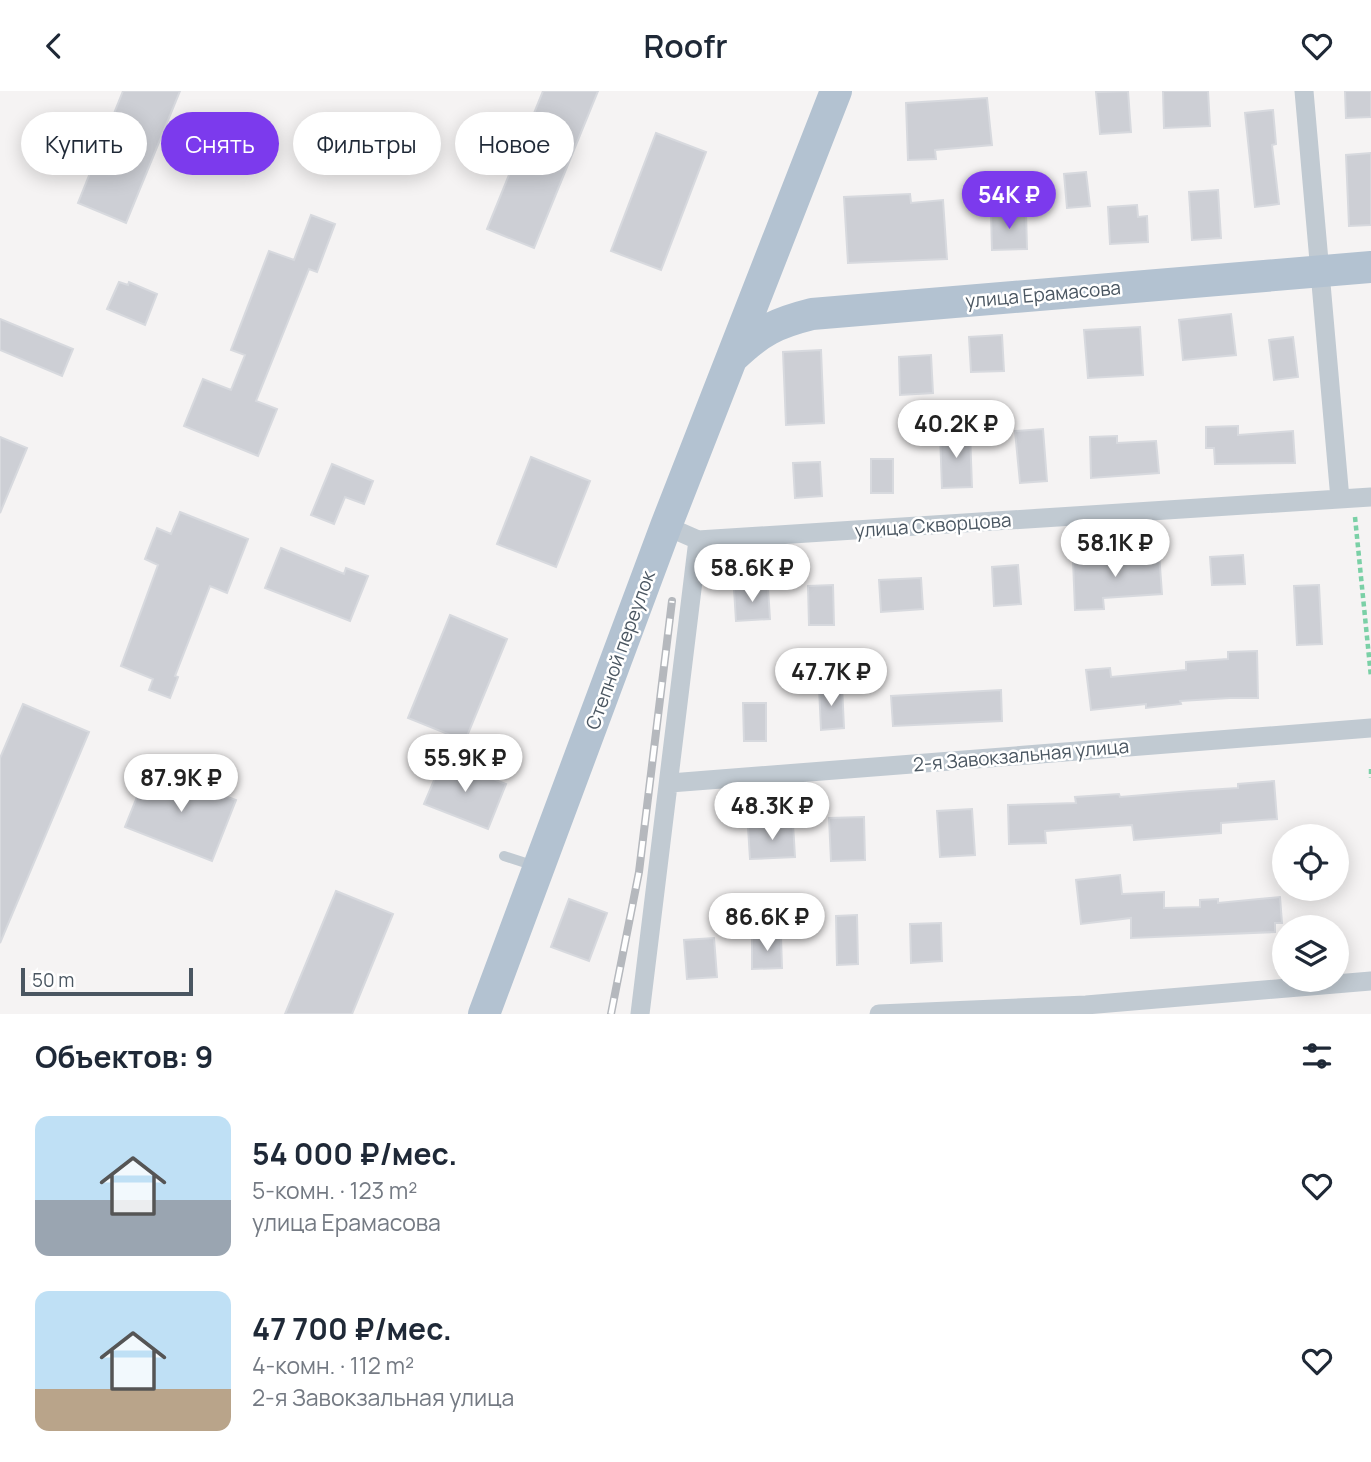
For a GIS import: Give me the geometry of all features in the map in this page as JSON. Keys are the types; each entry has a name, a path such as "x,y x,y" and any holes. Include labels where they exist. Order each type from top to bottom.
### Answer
{"main road":[{"name":"Степной переулок","path":"484,1014 666,526 836,91"},
{"path":"774,247 775,281 782,295 794,306 812,314"},
{"name":"улица Ерамасова","path":"730,360 766,329 777,323 812,314 1371,267"}],"street":[{"path":"1304,91 1320,271 1355,498"},
{"name":"улица Скворцова","path":"666,526 698,540 1355,498"},
{"path":"640,1014 698,540"},
{"name":"2-я Завокзальная улица","path":"670,783 1371,728"},
{"path":"879,1014 1086,1005 1371,981"}],"lane":[{"path":"504,856 539,867"}],"path":[{"path":"1355,498 1371,677"},
{"path":"1371,769 1371,778"}],"building":[{"path":"123,91 180,91 171,112 161,112 161,137 147,172 147,112 115,112"},
{"path":"543,91 598,91 574,150 574,112 534,112"},
{"path":"1128,91 1131,132 1100,134 1096,92"},
{"path":"1163,91 1208,91 1210,126 1164,128"},
{"path":"1345,91 1371,91 1371,117 1346,118"},
{"path":"987,98 992,145 935,150 936,159 908,160 906,103"},
{"path":"1273,110 1276,144 1272,145 1279,204 1255,207 1245,113"},
{"path":"656,133 706,152 661,270 611,251"},
{"path":"1371,153 1371,225 1349,226 1346,155"},
{"path":"1086,172 1090,206 1067,208 1064,174"},
{"path":"89,175 146,175 126,223 78,203"},
{"path":"509,175 564,175 534,248 487,229"},
{"path":"1218,190 1221,238 1192,240 1189,192"},
{"path":"910,194 911,203 943,200 947,259 848,263 844,197"},
{"path":"1137,205 1138,217 1147,216 1148,242 1110,244 1108,207"},
{"path":"1026,211 1027,249 992,250 991,212"},
{"path":"311,215 335,224 317,272 309,269 256,401 277,409 258,456 184,426 203,379 231,390 245,355 231,350 269,251 294,260"},
{"path":"119,282 128,285 129,282 157,294 145,325 107,309"},
{"path":"1231,314 1236,355 1183,360 1179,320"},
{"path":"0,319 73,349 62,376 0,350"},
{"path":"1140,327 1143,375 1088,378 1084,330"},
{"path":"1002,335 1004,371 971,372 969,337"},
{"path":"1293,337 1298,377 1274,380 1269,340"},
{"path":"821,350 824,423 786,425 783,352"},
{"path":"931,355 933,393 900,395 899,357"},
{"path":"1238,426 1238,435 1293,431 1295,463 1215,464 1214,448 1206,448 1206,427"},
{"path":"1043,429 1047,481 1020,483 1015,431"},
{"path":"970,433 972,487 942,488 940,434"},
{"path":"1117,436 1117,443 1156,441 1159,473 1091,478 1090,437"},
{"path":"0,437 27,448 0,513"},
{"path":"531,457 590,481 556,567 497,544"},
{"path":"871,459 893,459 893,493 871,493"},
{"path":"820,462 822,496 795,498 793,463"},
{"path":"332,464 373,481 364,504 345,497 334,524 311,515"},
{"path":"180,512 248,539 227,593 210,586 175,676 178,677 170,698 149,690 153,679 121,666 158,565 145,559 157,528 171,534"},
{"path":"281,548 344,574 346,568 368,576 350,621 265,588"},
{"path":"1159,553 1162,594 1103,598 1104,609 1075,610 1073,560"},
{"path":"1243,555 1245,584 1212,585 1210,557"},
{"path":"1018,565 1021,604 994,606 992,567"},
{"path":"921,578 923,609 881,612 879,580"},
{"path":"833,585 834,625 809,625 808,586"},
{"path":"1319,585 1322,644 1297,645 1294,586"},
{"path":"768,588 770,619 736,621 734,589"},
{"path":"450,615 507,639 465,741 408,718"},
{"path":"1257,651 1258,698 1180,701 1181,704 1146,708 1146,704 1091,710 1086,670 1110,668 1111,677 1186,670 1186,662 1228,659 1228,652"},
{"path":"842,686 844,728 821,730 819,687"},
{"path":"1001,690 1002,721 893,726 891,696"},
{"path":"743,703 766,703 766,741 744,741"},
{"path":"23,704 89,732 0,943 0,758"},
{"path":"443,759 506,784 488,829 424,804"},
{"path":"149,767 236,800 212,861 125,827"},
{"path":"1274,781 1277,819 1221,823 1221,833 1134,840 1132,825 1045,831 1046,843 1009,844 1008,805 1076,803 1075,797 1119,794 1120,797 1238,788 1238,784"},
{"path":"972,809 975,855 940,857 937,811"},
{"path":"864,817 865,860 831,861 829,818"},
{"path":"793,824 795,857 750,859 748,827"},
{"path":"1120,875 1122,894 1164,892 1164,908 1200,907 1200,900 1218,899 1218,903 1272,898 1272,901 1280,901 1281,915 1272,915 1272,932 1131,938 1131,918 1081,924 1076,880"},
{"path":"336,891 393,914 352,1014 285,1014"},
{"path":"569,899 607,913 589,961 551,947"},
{"path":"857,915 858,964 837,965 836,916"},
{"path":"941,923 942,961 911,963 910,924"},
{"path":"752,937 781,937 782,968 752,969"},
{"path":"714,938 717,977 687,979 684,940"}],"railway":[{"path":"611,1014 639,872 672,601"}]}
